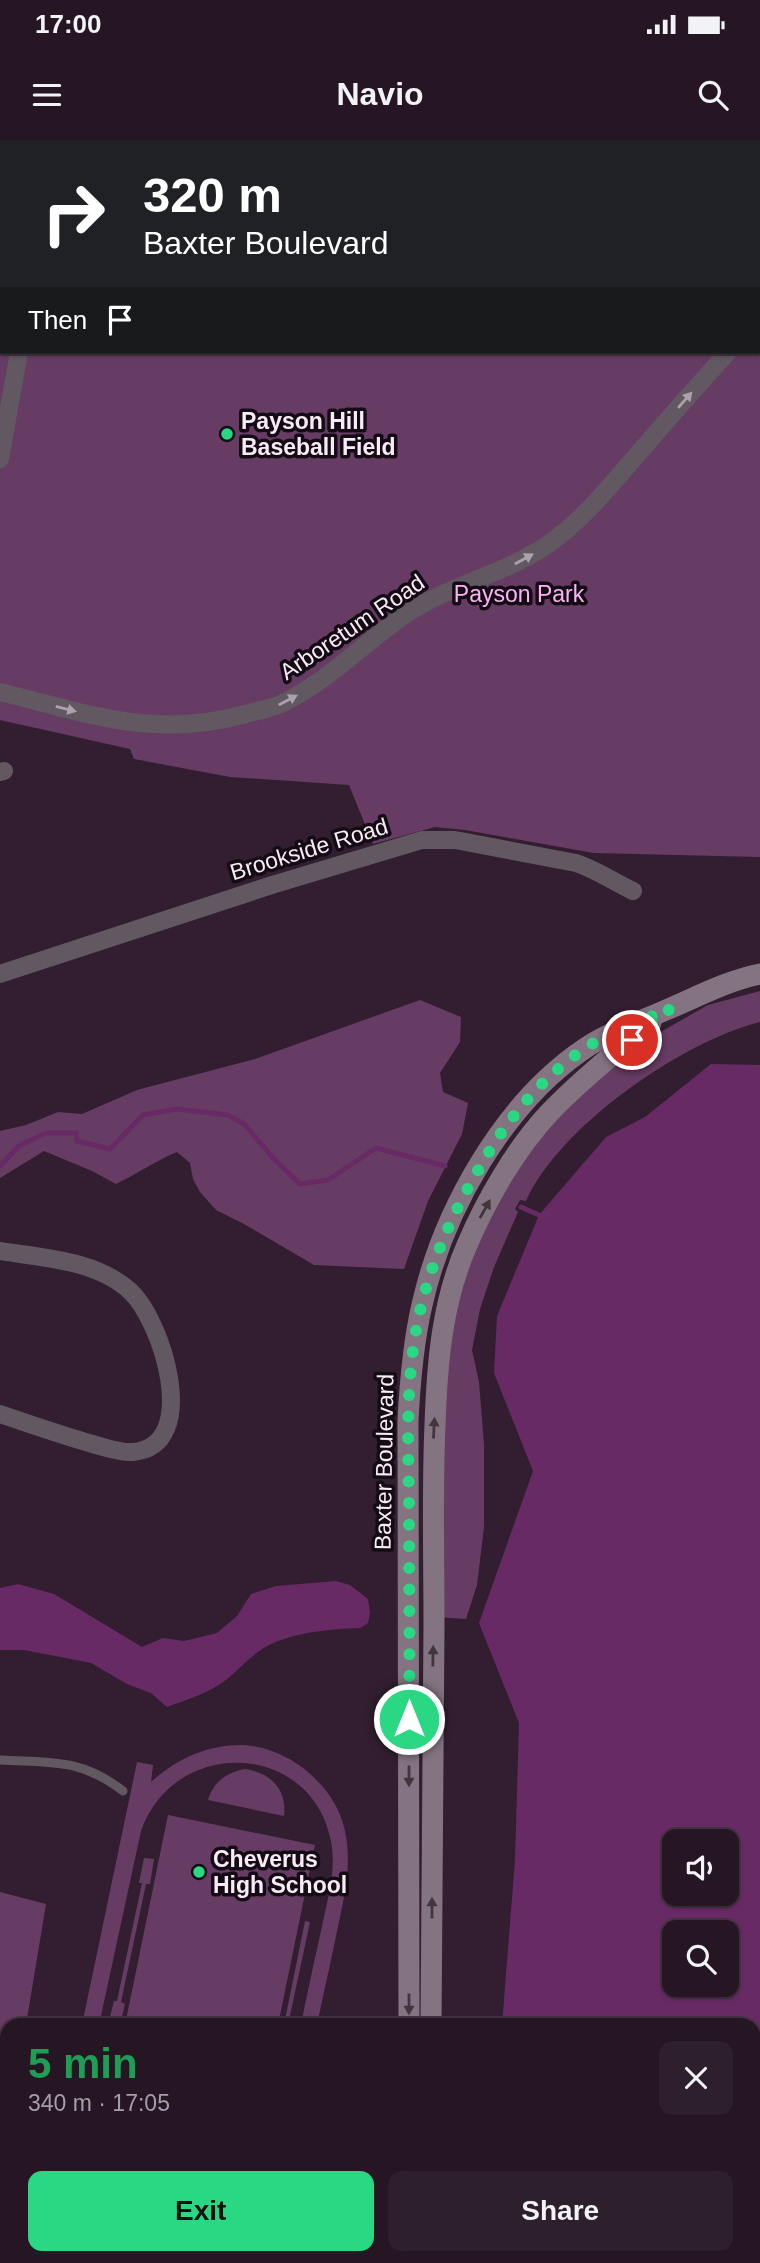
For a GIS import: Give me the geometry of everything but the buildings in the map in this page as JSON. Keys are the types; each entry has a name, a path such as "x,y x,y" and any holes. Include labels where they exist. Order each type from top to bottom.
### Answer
{"street":[{"path":"0,458 19,354"},
{"name":"Arboretum Road","path":"0,692 96,716 166,726 230,719 283,704 339,666 411,611 523,560 549,544 594,504 726,354"},
{"name":"Brookside Road","path":"0,974 361,857 422,840 455,840 576,863 594,869 634,891"},
{"name":"Baxter Boulevard","path":"409,2018 408,1421 411,1369 422,1302 436,1256 469,1185 492,1145 537,1087 560,1066 587,1047 719,986 760,974"},
{"name":"Baxter Boulevard","path":"431,2018 434,1446 439,1354 450,1294 466,1247 481,1215 529,1138 548,1114 581,1082 670,1009"},
{"path":"0,1251 95,1269 131,1292 144,1308 162,1345 169,1381 170,1418 163,1436 150,1447 132,1452 78,1440 0,1414"}],"lane":[{"path":"0,1760 55,1762 78,1766 102,1775 123,1791"}],"green space":[{"name":"Payson Park","path":"0,354 760,354 760,857 594,853 435,827 373,844 349,785 230,777 134,759 130,749 0,720"},
{"path":"760,991 760,1022 729,1032 695,1048 626,1091 566,1144 543,1173 526,1201 520,1200 515,1209 518,1212 494,1267 480,1309 472,1350 479,1382 484,1444 484,1527 477,1585 466,1619 436,1617 440,1384 467,1252 550,1115 622,1054 708,1005"},
{"path":"420,1000 461,1017 460,1042 440,1073 443,1092 468,1103 462,1134 428,1201 404,1269 314,1265 216,1210 200,1192 193,1179 190,1163 177,1152 116,1184 44,1151 0,1178 0,1131 26,1125 58,1112 82,1114 137,1090 255,1059"},
{"path":"229,1746 260,1748 278,1753 294,1762 326,1791 338,1810 345,1829 348,1850 345,1892 318,2018 302,2018 331,1884 333,1860 330,1837 317,1805 296,1782 269,1768 240,1763 210,1766 181,1779 158,1800 141,1831 101,2018 83,2018 137,1762 153,1765 151,1782 182,1760 204,1751"},
{"path":"245,1769 262,1774 280,1790 284,1816 208,1800 222,1779"},
{"path":"168,1815 315,1845 279,2018 126,2018"},
{"path":"144,1858 154,1859 150,1884 146,1884 121,2002 125,2004 122,2018 110,2018 114,2001 117,2001 142,1883 139,1883"},
{"path":"0,1892 46,1904 27,2018 0,2018"},
{"path":"305,1921 310,1922 289,2018 285,2018"}],"shaded area":[{"path":"711,1064 760,1065 760,2018 503,2018 515,1860 519,1723 479,1623 533,1471 494,1373 497,1316 539,1215 606,1137 645,1117"},
{"path":"336,1581 350,1585 368,1599 368,1623 360,1628 314,1632 269,1645 219,1685 167,1707 151,1693 127,1684 91,1663 24,1650 0,1650 0,1588 18,1584 54,1594 142,1647 163,1638 184,1641 217,1633 237,1616 251,1594 276,1586"}],"waterway":[{"path":"0,1166 19,1146 46,1133 76,1133 77,1141 110,1149 143,1115 176,1109 228,1115 244,1124 300,1184 328,1180 376,1148 445,1166"},
{"path":"521,1207 539,1215"}],"place":[{"name":"Payson Hill Baseball Field","path":"227,434"},
{"name":"Cheverus High School","path":"199,1872"}],"route":[{"path":"409,1719 408,1421 411,1369 422,1302 436,1256 469,1185 492,1145 537,1087 587,1047 670,1009 632,1040"}]}
